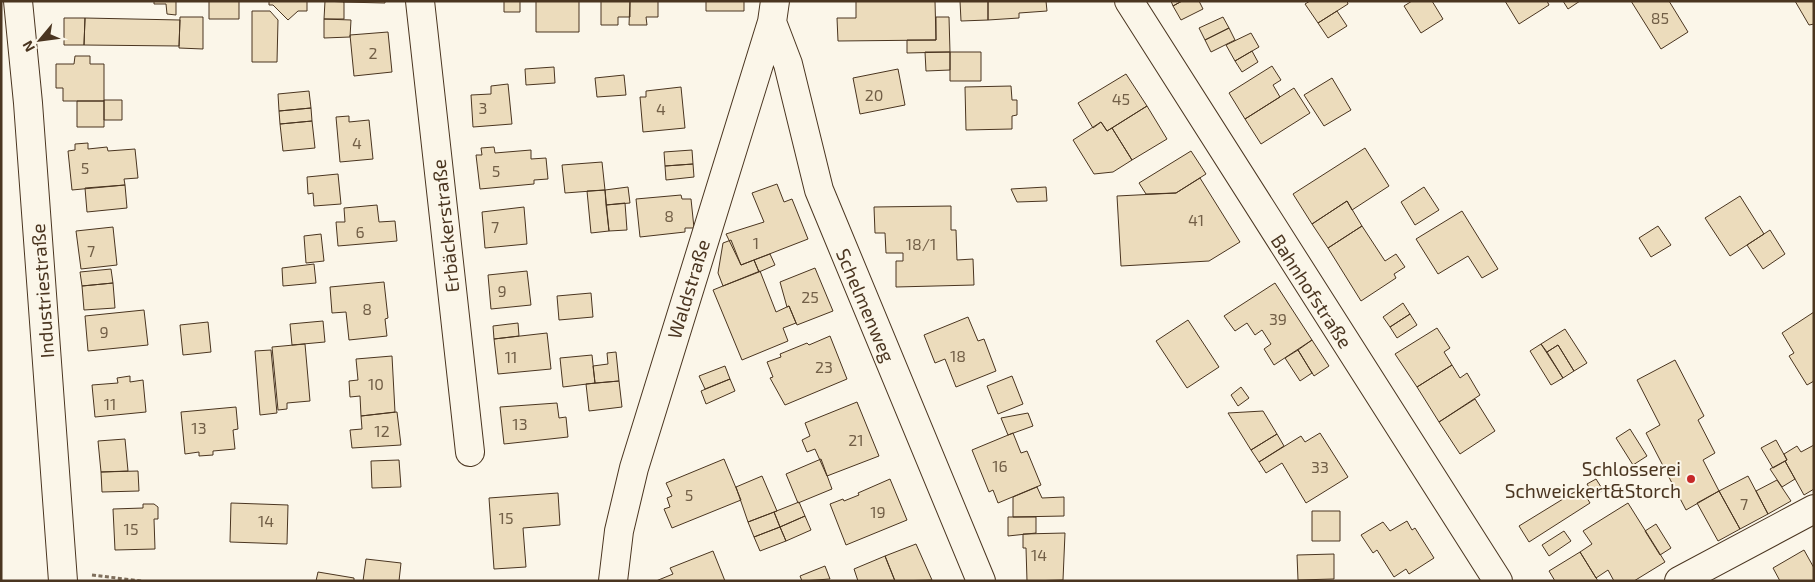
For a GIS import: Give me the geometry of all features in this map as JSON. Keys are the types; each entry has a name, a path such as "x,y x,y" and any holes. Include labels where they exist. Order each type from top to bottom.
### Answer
{"street":[{"name":"Industriestraße","path":"18,1 28,103 63,576"},
{"name":"Erbäckerstraße","path":"420,1 470,452"},
{"name":"Bahnhofstraße","path":"1128,1 1498,581"},
{"name":"Waldstraße","path":"613,581 619,531 634,468 774,12"},
{"name":"Schelmenweg","path":"774,12 819,190 981,581"},
{"path":"1679,581 1814,509"}],"path":[{"path":"63,576 141,581"}],"building":[{"path":"154,1 176,1 176,15 167,14 166,4 154,4"},
{"path":"209,1 239,1 239,19 209,19"},
{"path":"269,1 307,1 307,11 298,11 288,20 273,5 269,5"},
{"path":"325,1 344,2 344,19 324,19"},
{"path":"385,1 385,3 343,2"},
{"path":"504,1 520,1 520,12 504,12"},
{"path":"536,1 579,1 579,32 536,32"},
{"path":"601,1 630,1 630,17 618,17 618,25 601,25"},
{"path":"630,1 658,1 658,17 646,17 647,25 629,25"},
{"path":"706,1 744,1 744,11 706,11"},
{"path":"856,1 935,1 936,40 838,41 837,18 856,18"},
{"path":"960,1 988,1 988,20 961,21"},
{"path":"988,1 1046,1 1047,11 1019,13 1019,18 988,20"},
{"path":"1171,1 1182,1 1173,6"},
{"path":"1182,1 1199,1 1203,9 1181,20 1173,6"},
{"path":"1310,1 1347,1 1348,4 1318,23 1305,4"},
{"path":"1412,1 1432,1 1443,19 1421,33 1404,6"},
{"path":"1505,1 1547,1 1549,5 1519,24"},
{"path":"1563,1 1580,1 1568,9"},
{"path":"1631,1 1669,1 1688,32 1661,49"},
{"path":"1795,1 1814,1 1814,24 1809,25"},
{"path":"252,11 270,11 278,20 277,62 252,62"},
{"path":"1337,11 1347,26 1328,38 1318,23"},
{"path":"180,17 203,17 203,49 179,48"},
{"path":"936,17 949,17 950,52 907,53 907,40 936,40"},
{"path":"1223,17 1229,28 1205,40 1199,28"},
{"path":"64,18 85,18 84,45 64,45"},
{"path":"85,18 180,20 179,46 84,45"},
{"path":"324,19 351,20 350,37 324,38"},
{"path":"1229,28 1235,40 1211,52 1205,40"},
{"path":"388,32 392,72 354,76 350,35"},
{"path":"1251,33 1259,47 1235,61 1226,45"},
{"path":"1252,51 1258,62 1242,72 1235,61"},
{"path":"925,52 950,52 950,70 926,71"},
{"path":"950,52 981,52 981,81 950,81"},
{"path":"75,56 90,56 90,64 104,64 104,101 63,101 63,88 56,88 56,64 74,64"},
{"path":"1272,66 1281,80 1273,85 1280,97 1245,119 1229,93"},
{"path":"554,67 555,83 526,85 525,69"},
{"path":"898,69 905,105 860,114 853,78"},
{"path":"1126,74 1147,106 1107,131 1101,122 1093,128 1078,103"},
{"path":"624,75 626,95 597,97 595,78"},
{"path":"1332,78 1351,110 1324,126 1304,95"},
{"path":"508,84 512,124 473,127 471,95 491,94 491,86"},
{"path":"1011,86 1012,100 1017,100 1017,115 1012,116 1012,129 966,130 965,87"},
{"path":"681,87 685,128 643,132 640,97 646,97 646,91"},
{"path":"1294,88 1310,113 1261,144 1245,119"},
{"path":"309,91 311,108 279,111 278,94"},
{"path":"104,100 122,100 122,120 104,120"},
{"path":"77,101 104,101 104,127 77,127"},
{"path":"1147,106 1167,139 1132,160 1112,128"},
{"path":"311,108 312,121 280,124 279,111"},
{"path":"349,116 349,122 369,120 373,159 340,162 336,117"},
{"path":"312,121 315,148 283,151 280,124"},
{"path":"1101,122 1107,131 1112,128 1132,160 1113,172 1094,174 1073,140"},
{"path":"88,143 88,149 107,147 108,151 135,149 138,178 124,179 125,185 72,190 68,151 75,150 75,144"},
{"path":"494,147 495,153 531,150 531,159 546,158 548,179 534,180 534,184 480,189 476,155 482,155 481,148"},
{"path":"1365,148 1389,186 1352,210 1347,201 1312,224 1293,194"},
{"path":"692,150 693,164 665,166 664,152"},
{"path":"1191,151 1206,174 1176,193 1146,194 1139,183"},
{"path":"602,162 605,190 565,193 562,165"},
{"path":"693,164 694,177 666,180 665,166"},
{"path":"338,174 341,204 314,206 313,193 308,194 307,177"},
{"path":"1200,178 1240,242 1209,261 1121,266 1117,196 1176,193"},
{"path":"777,184 784,202 792,199 808,239 741,265 726,234 764,222 752,193"},
{"path":"125,185 127,208 87,212 85,188"},
{"path":"628,187 630,203 606,205 605,190"},
{"path":"1046,187 1047,201 1017,202 1011,189"},
{"path":"1424,187 1439,210 1415,225 1401,202"},
{"path":"605,190 609,231 591,233 587,191"},
{"path":"681,195 682,199 691,199 694,228 685,228 685,232 640,237 636,199"},
{"path":"1740,196 1764,234 1730,256 1705,218"},
{"path":"1347,201 1362,226 1328,248 1312,224"},
{"path":"625,203 627,230 609,231 606,205"},
{"path":"377,205 379,222 395,221 397,241 338,246 336,222 345,222 344,208"},
{"path":"951,206 951,230 956,230 957,260 973,259 974,285 896,287 896,261 903,261 903,253 886,253 885,233 875,233 874,207"},
{"path":"524,207 527,244 485,248 482,212"},
{"path":"1462,211 1498,269 1482,278 1468,256 1438,274 1416,239"},
{"path":"1362,226 1385,261 1396,254 1405,267 1394,274 1396,278 1361,301 1328,248"},
{"path":"1658,226 1671,245 1651,257 1639,238"},
{"path":"113,227 117,265 81,269 76,231"},
{"path":"1770,230 1785,254 1763,269 1747,245"},
{"path":"321,234 324,261 306,263 304,236"},
{"path":"731,240 741,265 754,260 759,272 723,286 718,273 723,243"},
{"path":"770,254 775,265 759,272 754,260"},
{"path":"314,264 316,283 283,286 282,268"},
{"path":"815,268 833,311 797,325 789,306 787,307 780,282"},
{"path":"111,269 113,283 82,286 80,272"},
{"path":"527,271 531,305 491,309 488,275"},
{"path":"760,271 776,312 789,306 796,323 783,328 788,341 742,360 713,290"},
{"path":"384,282 388,318 385,319 387,336 349,340 346,312 332,313 330,287"},
{"path":"113,283 115,308 84,310 82,286"},
{"path":"1275,283 1312,340 1274,365 1264,349 1271,344 1262,330 1255,335 1247,323 1235,331 1224,316"},
{"path":"591,293 593,317 559,320 557,296"},
{"path":"1403,303 1410,314 1390,327 1383,317"},
{"path":"144,310 148,345 88,351 85,316"},
{"path":"1814,312 1814,381 1807,385 1789,356 1794,353 1782,333"},
{"path":"1410,314 1417,325 1397,338 1390,327"},
{"path":"968,317 978,341 984,339 996,371 956,387 945,359 935,363 924,335"},
{"path":"1188,320 1219,367 1187,388 1156,341"},
{"path":"323,321 325,342 292,345 290,324"},
{"path":"208,322 211,352 183,355 180,325"},
{"path":"518,323 519,336 494,339 493,326"},
{"path":"1437,328 1450,348 1444,352 1452,365 1417,387 1395,354"},
{"path":"1565,329 1587,363 1574,371 1558,345 1547,352 1541,344"},
{"path":"547,333 551,369 498,374 494,339"},
{"path":"830,336 847,379 785,405 770,378 773,377 767,362 781,357 780,354"},
{"path":"1312,340 1329,366 1314,376 1298,350"},
{"path":"305,344 310,401 287,403 287,409 278,410 272,347"},
{"path":"1541,344 1563,378 1551,385 1530,351"},
{"path":"1558,345 1574,371 1563,378 1547,352"},
{"path":"271,350 277,413 260,415 255,351"},
{"path":"1298,350 1312,373 1300,381 1285,358"},
{"path":"616,352 619,381 595,383 593,366 608,364 607,353"},
{"path":"592,355 595,383 563,387 560,358"},
{"path":"392,356 395,412 361,416 360,396 350,397 349,381 358,380 356,359"},
{"path":"1675,360 1704,416 1698,420 1715,453 1703,460 1719,491 1686,510 1646,433 1660,425 1637,380"},
{"path":"1452,365 1460,378 1467,373 1480,395 1439,422 1417,387"},
{"path":"725,366 730,379 705,389 699,376"},
{"path":"130,376 130,382 143,380 146,412 95,417 92,385 118,383 117,378"},
{"path":"1012,376 1023,404 998,414 987,386"},
{"path":"730,379 735,391 706,404 701,391"},
{"path":"619,381 622,407 589,411 586,384"},
{"path":"1241,387 1249,398 1238,406 1231,395"},
{"path":"1475,399 1495,431 1460,454 1439,422"},
{"path":"857,402 879,456 827,476 815,449 807,452 802,440 810,436 805,423"},
{"path":"557,403 559,418 566,417 568,437 504,444 500,407"},
{"path":"236,407 238,429 233,430 235,449 213,451 213,455 199,456 199,452 185,454 181,412"},
{"path":"1263,411 1277,434 1251,450 1228,413"},
{"path":"397,412 401,445 352,448 350,430 362,429 361,416"},
{"path":"1028,413 1033,426 1008,435 1001,418"},
{"path":"1630,429 1647,456 1633,465 1616,438"},
{"path":"1013,433 1021,453 1027,451 1041,485 998,503 993,490 989,492 972,450"},
{"path":"1320,433 1348,477 1306,503 1282,463 1266,473 1259,462 1301,436 1305,442"},
{"path":"1277,434 1284,446 1259,462 1251,450"},
{"path":"125,439 128,471 101,472 98,441"},
{"path":"1776,440 1787,460 1773,468 1761,448"},
{"path":"1814,445 1814,489 1804,495 1785,461 1787,460 1784,454 1797,446 1801,452"},
{"path":"724,459 741,500 672,528 664,509 670,507 667,498 672,496 666,483"},
{"path":"821,459 832,489 798,503 786,474"},
{"path":"399,460 401,487 372,488 371,461"},
{"path":"1785,461 1795,479 1782,487 1770,469"},
{"path":"138,471 139,491 102,492 101,472"},
{"path":"762,476 777,511 748,522 736,487"},
{"path":"1748,476 1768,514 1740,529 1719,491"},
{"path":"890,479 907,520 846,545 830,504 859,495 858,493"},
{"path":"1596,479 1603,490 1594,496 1587,484"},
{"path":"1777,480 1791,501 1768,514 1756,491"},
{"path":"1037,487 1042,498 1064,497 1064,516 1013,517 1013,497"},
{"path":"1581,488 1590,503 1529,542 1519,526"},
{"path":"1719,491 1740,529 1718,541 1697,503"},
{"path":"558,493 560,525 523,528 526,567 494,569 489,498"},
{"path":"799,502 805,516 780,527 774,512"},
{"path":"231,503 288,505 287,544 230,542"},
{"path":"1628,503 1665,562 1634,581 1614,581 1608,570 1596,578 1580,552 1592,544 1583,531"},
{"path":"143,504 154,504 158,507 158,519 154,519 155,549 115,550 113,509 143,508"},
{"path":"1312,511 1340,511 1340,541 1312,541"},
{"path":"774,512 780,527 754,537 748,522"},
{"path":"805,516 811,530 786,541 780,527"},
{"path":"1008,517 1036,517 1036,533 1008,536"},
{"path":"1407,521 1412,530 1415,528 1434,558 1409,574 1406,569 1394,577 1377,550 1373,553 1361,535 1383,522 1390,531"},
{"path":"1656,524 1671,548 1660,555 1645,531"},
{"path":"780,527 786,541 760,551 754,537"},
{"path":"1564,531 1571,541 1549,556 1542,545"},
{"path":"1065,533 1063,580 1027,581 1026,548 1023,548 1023,534"},
{"path":"916,544 932,580 895,581 885,556"},
{"path":"1804,550 1814,568 1814,581 1780,581 1773,568"},
{"path":"713,551 725,581 656,581 673,574 670,568"},
{"path":"1580,552 1598,581 1555,581 1549,571"},
{"path":"1334,554 1334,579 1298,580 1297,555"},
{"path":"885,556 895,581 858,581 854,569"},
{"path":"366,559 401,563 399,581 363,581"},
{"path":"825,566 830,579 802,581 800,576"},
{"path":"318,572 354,578 354,581 316,581"}],"place":[{"name":"Schlosserei Schweickert&Storch","path":"1691,479"}]}
